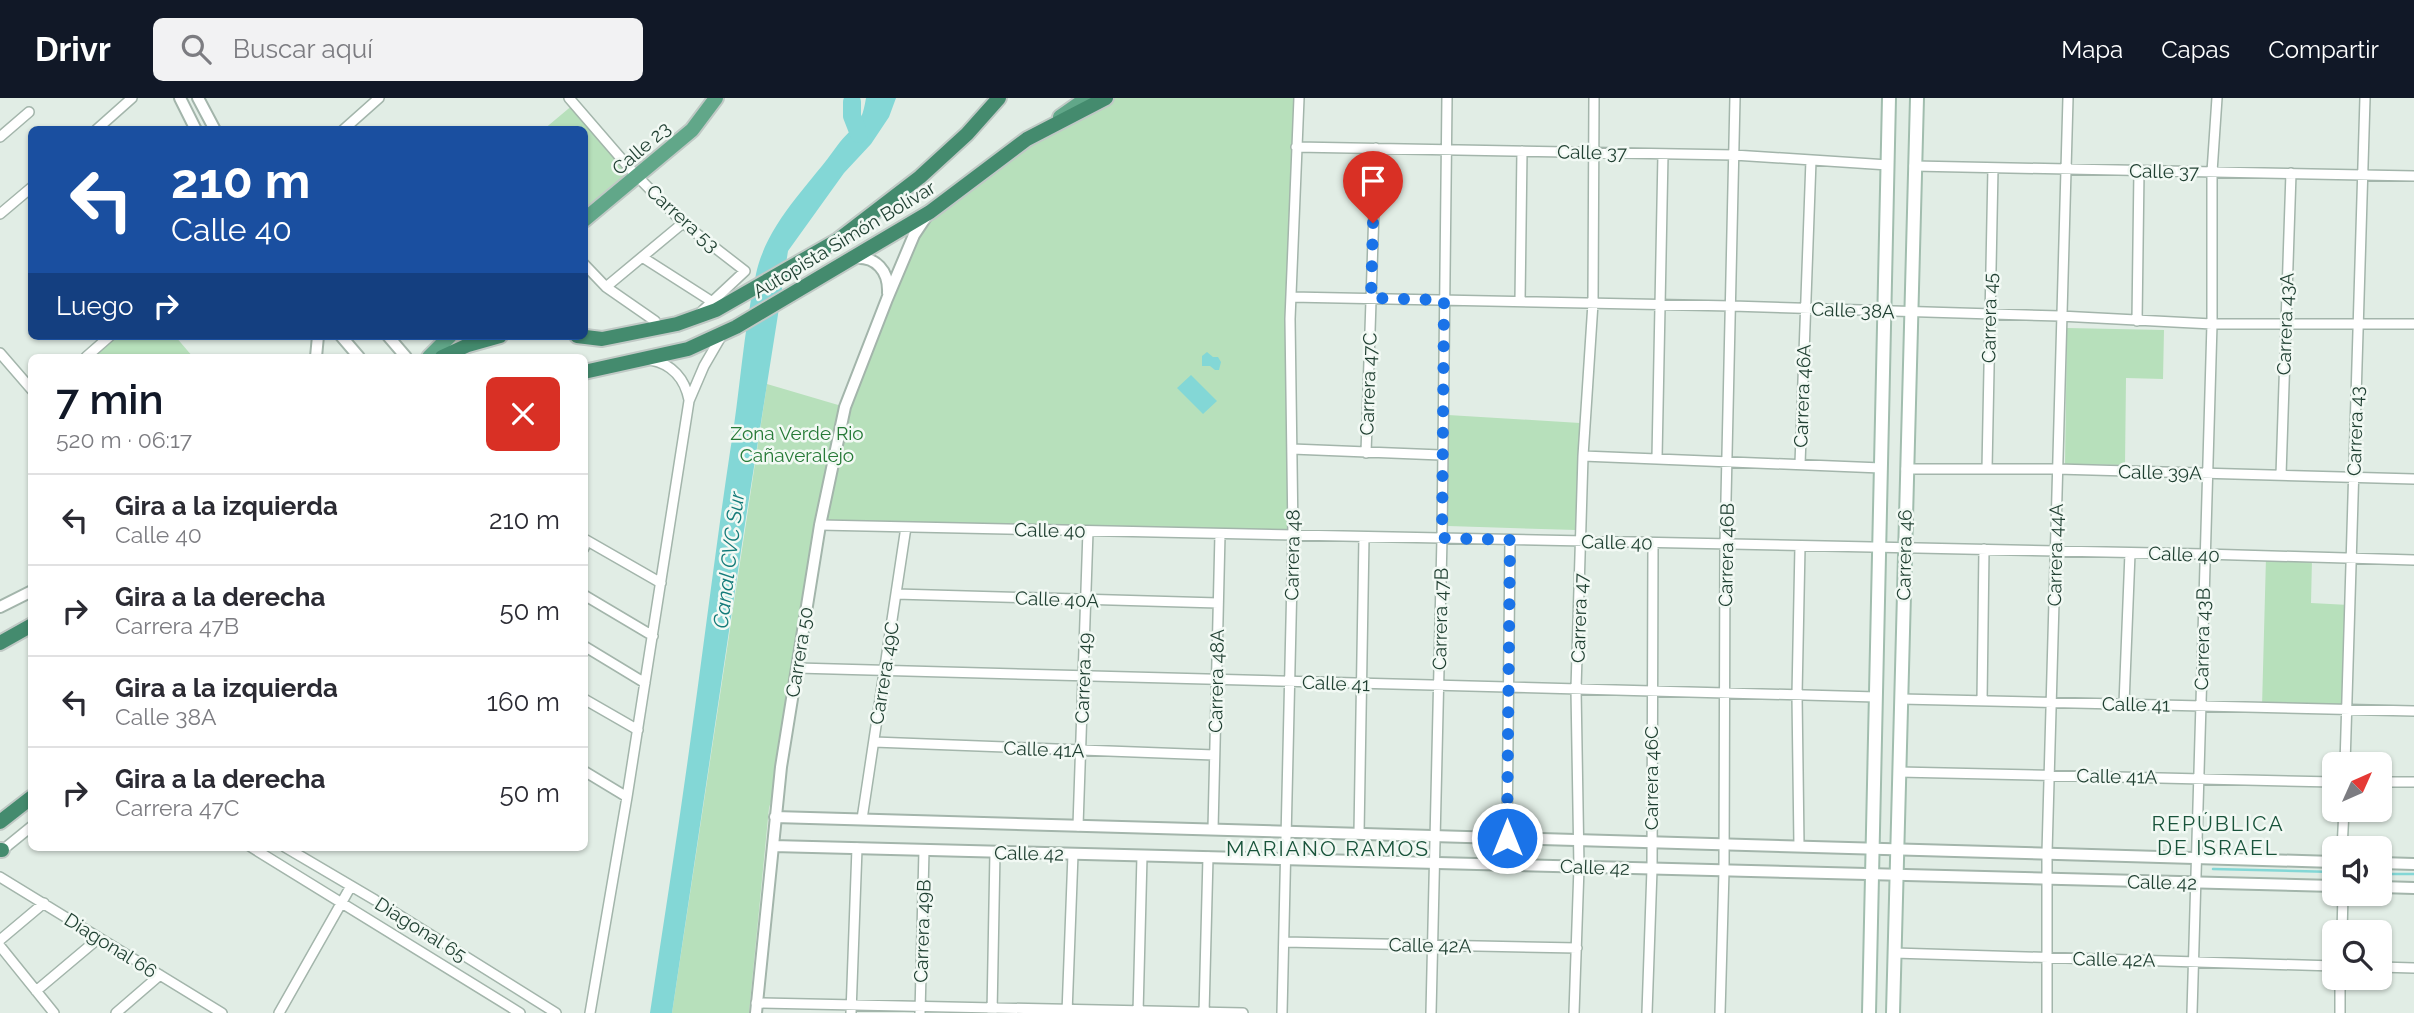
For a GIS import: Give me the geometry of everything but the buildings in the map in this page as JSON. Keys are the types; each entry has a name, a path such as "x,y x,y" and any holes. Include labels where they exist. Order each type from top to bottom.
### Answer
{"highway":[{"name":"Autopista Simón Bolívar","path":"588,337 602,339 694,319 732,301 838,240 920,177 967,134 999,98"},
{"name":"Autopista Simón Bolívar","path":"588,371 688,349 730,330 930,212 1027,139 1106,98"},
{"path":"448,354 486,340"},
{"path":"0,643 28,627"},
{"path":"0,822 28,800"}],"main road":[{"name":"Calle 23","path":"588,217 692,130 716,98"},
{"path":"1027,139 1087,98"},
{"name":"Carrera 46","path":"1869,1013 1889,98"},
{"name":"Carrera 46","path":"1893,1013 1917,98"},
{"path":"432,354 446,340"}],"street":[{"path":"100,126 132,98"},
{"path":"180,98 194,126"},
{"path":"198,98 213,126"},
{"path":"348,126 379,98"},
{"name":"Carrera 53","path":"569,98 638,177 683,223 745,271 711,301"},
{"name":"Carrera 48","path":"1282,1013 1293,535 1291,297 1298,98"},
{"name":"Carrera 47B","path":"1430,1013 1442,538 1447,98"},
{"name":"Carrera 47","path":"1574,1013 1579,867 1576,689 1583,456 1593,303 1594,98"},
{"name":"Carrera 46B","path":"1720,1013 1724,871 1725,544 1735,98"},
{"name":"Carrera 44A","path":"2047,1013 2047,853 2068,98"},
{"name":"Carrera 43B","path":"2192,1013 2212,324 2212,172 2217,98"},
{"name":"Carrera 43","path":"2345,752 2365,98"},
{"path":"0,137 29,112"},
{"name":"Calle 37","path":"1296,146 1734,155 1888,165"},
{"name":"Carrera 47C","path":"1366,453 1376,148"},
{"path":"1520,301 1522,151"},
{"path":"1657,458 1663,154"},
{"name":"Carrera 46A","path":"1800,464 1811,160"},
{"name":"Calle 37","path":"1914,166 2414,176"},
{"name":"Carrera 45","path":"1987,469 1993,167"},
{"path":"2137,321 2139,170"},
{"name":"Carrera 43A","path":"2281,475 2291,173"},
{"path":"0,214 28,190"},
{"name":"Carrera 50","path":"756,1008 781,767 820,525 845,407 914,235 930,212"},
{"path":"606,287 683,223"},
{"path":"642,257 711,301 694,319"},
{"path":"851,258 869,259 884,271 887,299"},
{"path":"588,268 606,287 655,321 658,327"},
{"name":"Calle 38A","path":"1291,297 1732,306 2060,316 2212,324 2414,324"},
{"path":"593,1013 689,401 704,366 730,330"},
{"path":"588,334 602,339"},
{"path":"89,354 105,340"},
{"path":"344,340 356,354"},
{"path":"391,340 403,354"},
{"path":"0,354 28,386"},
{"path":"647,359 658,361 676,373 687,391 689,401"},
{"path":"1292,449 1441,455"},
{"path":"1583,456 1881,468"},
{"name":"Calle 39A","path":"1906,469 2414,479"},
{"name":"Calle 40","path":"820,525 2204,554 2414,561"},
{"name":"Carrera 49C","path":"862,819 906,527"},
{"name":"Carrera 49","path":"1078,825 1088,531"},
{"name":"Carrera 48A","path":"1213,829 1220,534"},
{"path":"1359,833 1364,537"},
{"path":"1507,838 1510,540"},
{"name":"Carrera 46C","path":"1647,1013 1652,869 1653,543"},
{"path":"588,546 661,583"},
{"path":"1799,846 1797,695 1800,546"},
{"path":"1982,701 1984,550"},
{"path":"2124,704 2130,553"},
{"path":"0,607 28,593"},
{"name":"Calle 40A","path":"896,594 1218,603"},
{"path":"588,597 653,636"},
{"path":"588,648 645,683"},
{"name":"Calle 41","path":"797,668 1876,697"},
{"name":"Calle 41","path":"1900,699 2414,711"},
{"path":"588,700 638,730"},
{"name":"Calle 41A","path":"874,742 1214,755"},
{"name":"Calle 41A","path":"1899,772 2322,782"},
{"path":"588,773 627,797"},
{"path":"2392,782 2414,782"},
{"name":"Calle 42","path":"775,817 2322,862"},
{"path":"1,851 28,829"},
{"name":"Calle 42","path":"772,846 2322,886"},
{"path":"852,1008 857,848"},
{"name":"Carrera 49B","path":"920,1009 924,850"},
{"name":"Diagonal 65","path":"258,851 520,1013"},
{"name":"Diagonal 65","path":"292,851 556,1013"},
{"path":"992,1010 995,852"},
{"path":"1067,1011 1073,854"},
{"path":"1138,1012 1142,856"},
{"path":"1204,1013 1208,857"},
{"path":"2392,863 2414,864"},
{"path":"321,890 329,887 327,872"},
{"name":"Diagonal 66","path":"0,877 160,975 209,1010 222,1013"},
{"path":"279,1013 351,886"},
{"path":"2392,887 2414,888"},
{"path":"0,940 44,903"},
{"path":"36,991 99,937"},
{"name":"Calle 42A","path":"1283,942 1577,948"},
{"path":"0,946 54,1013"},
{"name":"Calle 42A","path":"1894,953 2322,966"},
{"path":"2392,967 2414,968"},
{"path":"116,1013 160,975"},
{"path":"2340,990 2340,1013"},
{"path":"756,1008 1243,1013"}],"green space":[{"name":"Zona Verde Rio Cañaveralejo","path":"1106,98 1299,98 1290,319 1293,535 820,525 781,767 769,808 749,1013 672,1013 767,384 845,407 920,225 1011,153"},
{"path":"574,104 632,171 588,217 588,126 548,126"},
{"path":"2067,328 2164,330 2163,379 2126,378 2125,465 2065,464"},
{"path":"105,340 178,340 190,354 89,354"},
{"path":"1448,415 1580,423 1576,530 1448,526"},
{"path":"2266,557 2312,559 2311,603 2349,605 2346,709 2262,707"}],"water":[{"name":"Canal CVC Sur","path":"866,98 896,98 889,117 871,144 844,173 788,251 672,1013 650,1013 756,274 761,256 779,222 859,121"},
{"path":"1207,352 1218,357 1221,362 1219,370 1202,366 1202,356"},
{"path":"1191,375 1217,401 1203,414 1177,388"}],"waterway":[{"path":"852,102 852,116 859,134"},
{"path":"2213,869 2322,872"},
{"path":"2392,874 2414,874"}],"district":[{"name":"REPÚBLICA DE ISRAEL","path":"2218,836"},
{"name":"MARIANO RAMOS","path":"1328,849"}],"route":[{"path":"1373,223 1371,298 1444,300 1442,538 1510,540 1507,838"}]}
